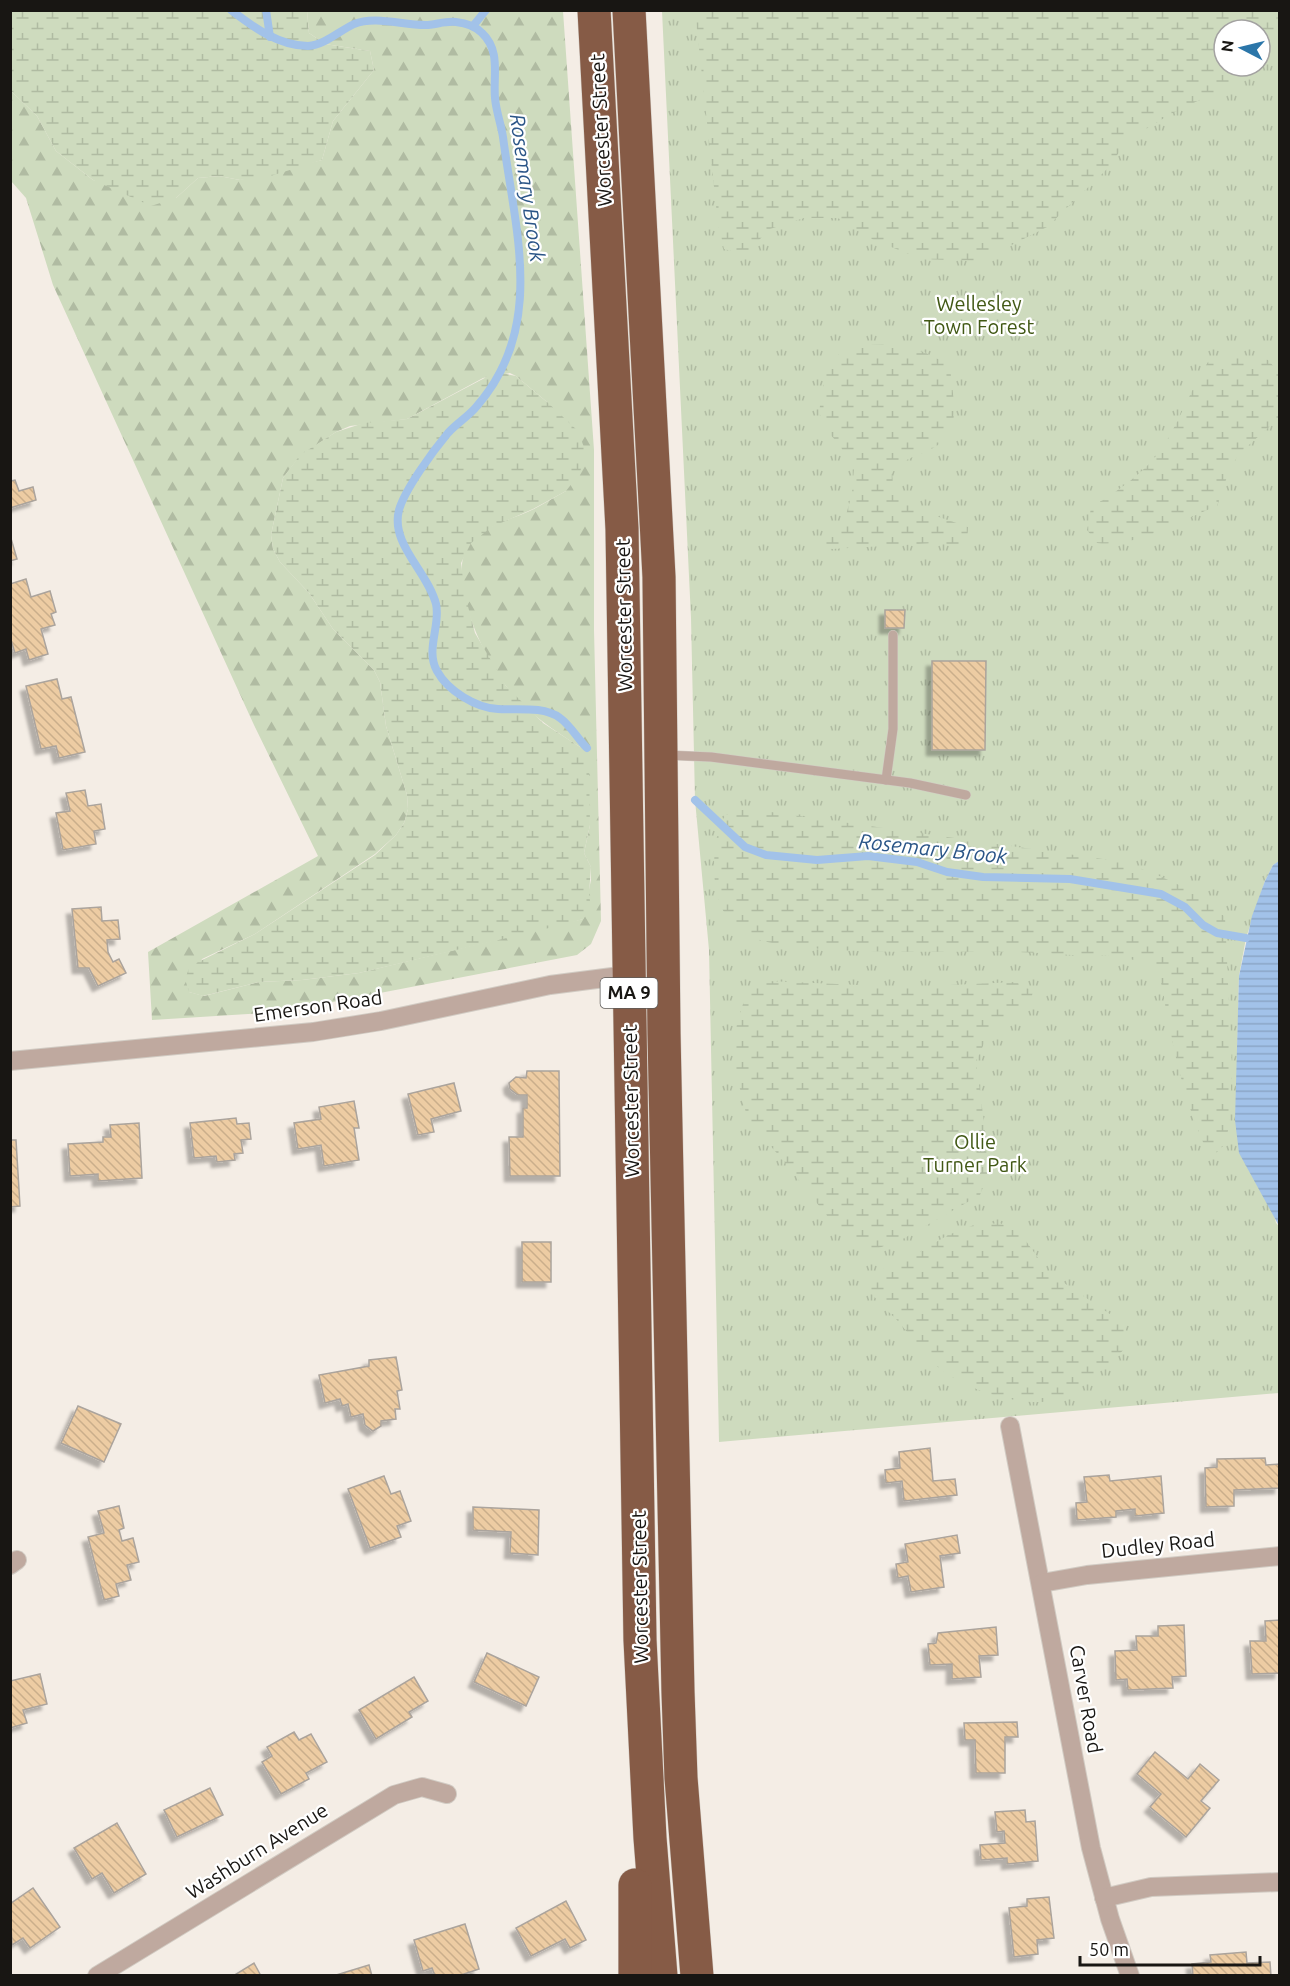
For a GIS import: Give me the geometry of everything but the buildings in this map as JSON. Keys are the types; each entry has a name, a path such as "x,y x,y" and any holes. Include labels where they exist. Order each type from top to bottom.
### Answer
{"highway":[{"name":"Worcester Street","path":"594,10 622,529 640,1640 650,1838 661,1976"},
{"name":"Worcester Street","path":"629,10 656,483 677,1673 681,1778 697,1976"},
{"path":"635,1976 640,1640"}],"street":[{"name":"Emerson Road","path":"11,1060 313,1032 381,1021 550,985 628,975"},
{"name":"Carver Road","path":"1010,1426 1042,1583 1073,1761 1104,1898 1130,1976"},
{"name":"Dudley Road","path":"1042,1583 1087,1575 1280,1556"},
{"name":"Washburn Avenue","path":"97,1976 394,1795 422,1787 447,1794"},
{"path":"1104,1898 1150,1887 1280,1882"}],"lane":[{"path":"886,780 893,729 893,635"},
{"path":"662,756 711,757 886,780 966,795"}],"green space":[{"path":"1278,10 1275,35 1272,40 1272,18 1212,18 1212,78 1234,78 1218,91 1171,114 1129,139 1106,170 1047,227 980,261 921,259 869,238 838,218 804,218 770,229 749,250 735,252 724,249 718,224 695,11"},
{"path":"10,11 307,11 309,33 325,44 370,51 374,70 333,121 322,160 264,178 240,180 219,176 198,178 176,198 151,206 93,180 56,151 37,116 11,91"},
{"path":"307,11 563,11 594,450 594,630 601,921 591,944 577,955 281,1012 152,1020 148,952 318,856 254,725 53,285 26,198 11,181 11,91 37,116 56,151 93,180 176,198 198,178 219,176 240,180 322,160 333,121 374,70 370,51 325,44 309,33","holes":["510,373 547,402 566,491 476,536 463,558 464,596 478,637 506,686 531,712 580,747 590,825 584,853 591,867 591,880 583,919 359,973 302,980 259,982 204,996 189,992 202,959 255,934 375,854 396,835 404,823 408,809 407,795 386,726 380,682 374,670 333,629 309,593 280,562 273,549 271,535 283,478 300,456 336,432 350,426 407,419 483,378"]},
{"name":"Wellesley Town Forest","path":"662,11 1279,11 1280,861 1273,865 1265,881 1246,938 1239,976 1237,1064 1276,1223 1279,1226 1279,1393 719,1442 709,950 695,800 691,618"},
{"path":"885,344 924,352 950,365 954,403 952,426 939,444 908,459 892,473 894,495 913,508 968,527 967,547 936,543 832,549 825,548 822,542 846,515 852,494 854,468 838,443 826,430 819,412 826,369 846,346"},
{"path":"1236,354 1268,360 1279,373 1279,418 1240,453 1230,468 1217,506 1143,537 1112,543 1097,543 1087,530 1091,508 1130,481 1155,457 1168,438 1208,362"},
{"path":"496,372 516,376 547,402 578,431 585,450 580,473 566,491 492,527 471,543 461,563 465,595 475,633 506,686 543,723 580,747 589,768 590,825 584,853 591,867 589,894 591,908 583,919 570,923 359,973 302,980 259,982 203,996 189,992 185,979 190,966 255,934 375,855 396,835 404,823 408,809 407,795 386,726 380,682 374,670 333,629 309,593 280,562 273,549 271,535 283,478 300,455 336,432 364,423 407,419"},
{"path":"742,808 1124,862 1178,884 1214,907 1225,917 1232,1066 1229,1127 1224,1145 1216,1153 1206,1149 1177,1063 1162,987 1158,976 1151,968 1133,960 1113,956 824,949 756,939 738,930 729,919 717,894 715,880 715,851 720,823 726,815"},
{"name":"Ollie Turner Park","path":"768,981 906,987 1016,982 1033,991 1031,1000 988,1035 976,1061 986,1138 987,1177 980,1195 901,1240 873,1250 858,1247 842,1235 783,1160 748,1121 735,1069 735,1031 743,1004 752,990"},
{"path":"1000,1223 1021,1234 1048,1272 1126,1325 1126,1347 1099,1372 1075,1389 1052,1400 1029,1402 1002,1397 974,1388 950,1376 927,1357 869,1289 872,1279 883,1269 916,1254 948,1235 974,1225"}],"water":[{"path":"1279,861 1279,1226 1239,1153 1235,1120 1239,976 1252,916 1265,881 1273,865"}],"waterway":[{"name":"Rosemary Brook","path":"231,10 267,34 297,45 308,46 320,43 354,24 371,20 419,25 463,23 479,31 492,48 495,64 496,103 518,242 519,311 512,344 498,376 477,406 448,433 420,470 402,501 398,522 405,546 432,592 436,604 437,620 432,655 442,678 455,692 472,702 490,708 538,710 554,714 567,724 587,748"},
{"name":"Rosemary Brook","path":"266,10 270,37"},
{"path":"473,26 486,10"},
{"name":"Rosemary Brook","path":"695,800 745,847 766,855 817,860 868,856 917,862 947,872 983,877 1070,879 1161,894 1185,907 1203,925 1217,933 1246,938"}]}
